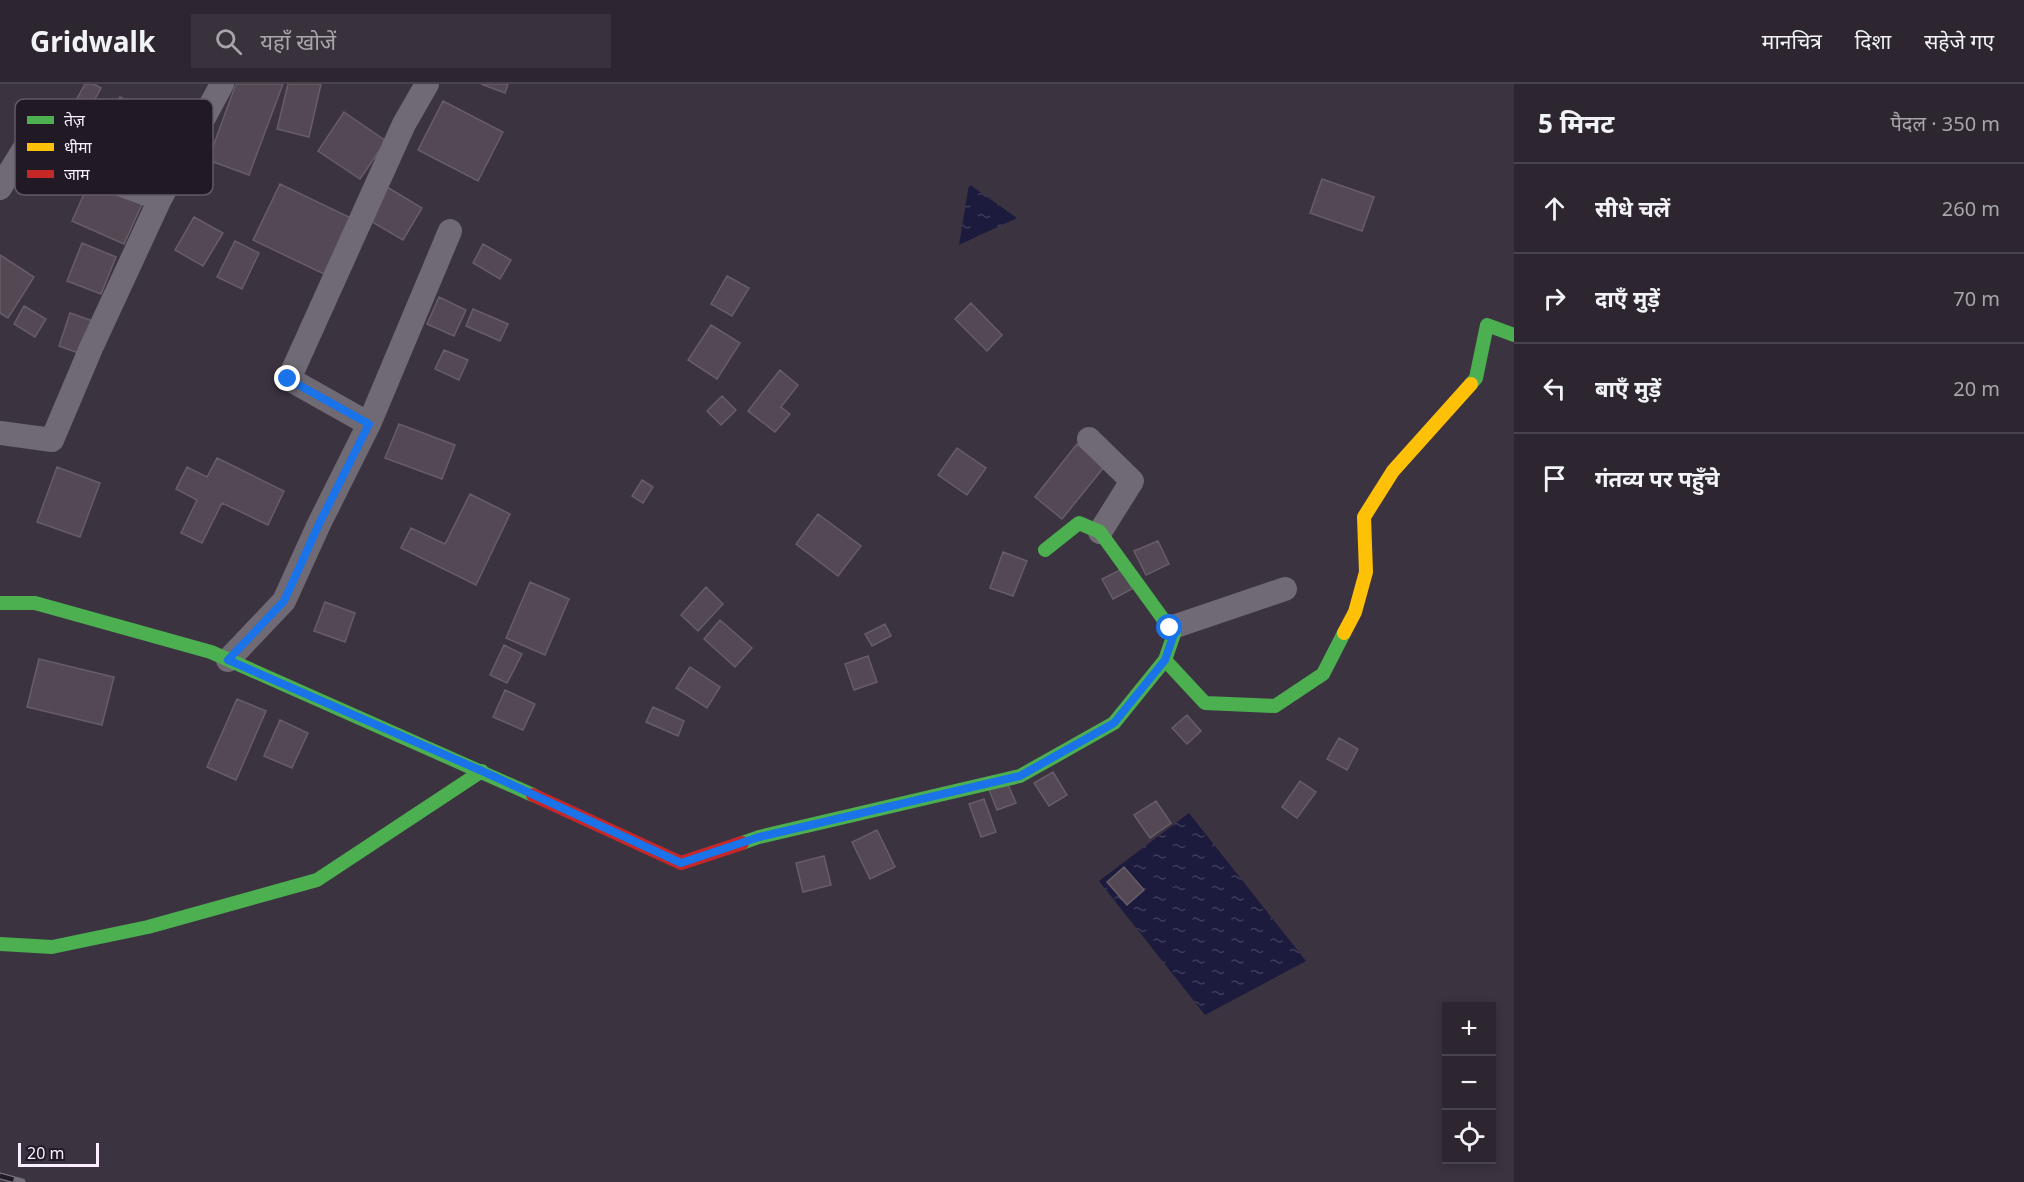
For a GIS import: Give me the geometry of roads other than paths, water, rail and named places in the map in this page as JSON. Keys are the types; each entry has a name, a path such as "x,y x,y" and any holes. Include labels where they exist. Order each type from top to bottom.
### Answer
{"street":[{"path":"213,101 222,84"},
{"path":"369,424 288,379 404,124 427,84"},
{"path":"0,188 15,164"},
{"path":"149,195 160,199"},
{"path":"0,433 52,440 91,348 162,195"},
{"path":"228,660 284,601 369,424 450,231"},
{"path":"1165,660 1205,703 1275,706 1323,674 1355,612 1366,572 1364,517 1392,471 1476,378 1487,325 1514,335"},
{"path":"1089,438 1132,481 1100,532"},
{"path":"0,603 35,603 211,652 482,771 681,863 759,837 1020,776 1114,723 1165,660 1174,634 1100,532 1079,523 1045,550"},
{"path":"1170,628 1285,589"},
{"path":"0,944 52,947 148,927 317,880 482,771"}],"water":[{"path":"969,184 1017,218 959,245"},
{"path":"1189,813 1306,961 1205,1015 1099,881"}],"railway":[{"path":"0,1176 22,1182"}]}
